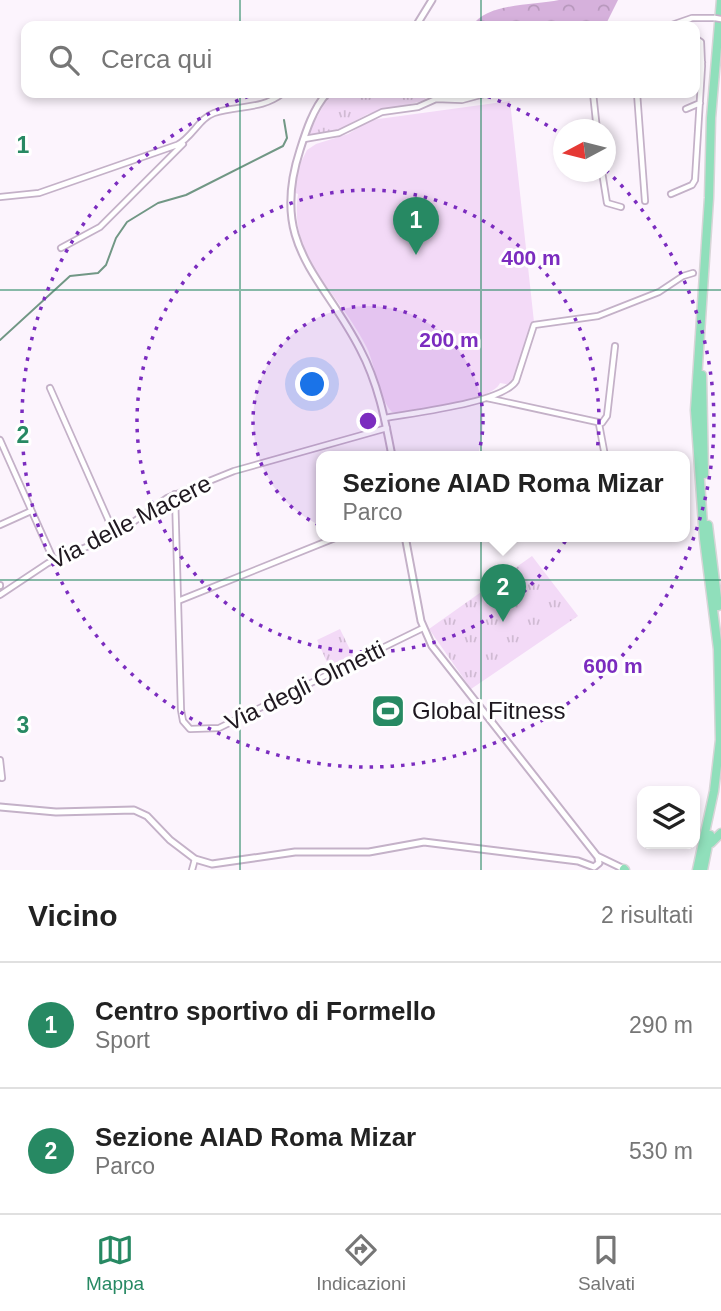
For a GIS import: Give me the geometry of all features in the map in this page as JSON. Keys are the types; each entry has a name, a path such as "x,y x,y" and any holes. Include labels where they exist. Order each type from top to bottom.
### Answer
{"highway":[{"path":"697,870 714,791 720,740 718,649 704,539 695,401 721,0"},
{"path":"721,63 701,412 708,526 721,630"},
{"path":"703,870 721,783"},
{"path":"706,856 713,840 721,833"}],"street":[{"path":"419,21 432,0"},
{"path":"683,21 692,18 718,19"},
{"path":"671,194 695,182 702,62 700,42"},
{"path":"61,248 100,227 212,113 264,104 274,98"},
{"path":"324,98 304,139 291,197 297,242 311,273 361,350 385,418 391,451"},
{"path":"304,139 339,133 382,112 418,107 436,99 469,98"},
{"path":"594,98 596,119"},
{"path":"636,98 645,201"},
{"path":"686,109 700,103"},
{"path":"0,197 39,193 62,186 186,140"},
{"path":"604,182 607,203 621,207"},
{"path":"385,418 487,398 508,389 516,382 534,325 598,316 663,290 683,276 693,274"},
{"path":"599,424 607,416 615,346"},
{"path":"50,387 115,535"},
{"path":"487,398 599,424"},
{"path":"599,424 604,451"},
{"name":"Via delle Macere","path":"0,595 54,561 115,535 154,505 175,494 233,471 387,428"},
{"path":"0,440 54,561"},
{"path":"0,462 8,458"},
{"name":"Via degli Olmetti","path":"175,494 182,718 188,727 196,731 221,727 423,628"},
{"path":"0,525 32,511"},
{"path":"177,601 325,542"},
{"path":"406,542 423,628 432,646 588,846 594,863"},
{"path":"0,760 2,778"},
{"path":"0,807 56,812 134,810 147,816 170,840 195,859 223,863 290,852 366,852 424,842 594,863 626,870"},
{"path":"192,870 195,859"}],"green space":[{"path":"559,0 618,0 608,21 476,21 488,13 512,6"},
{"path":"327,98 427,100 368,114 340,129 311,136 309,133"},
{"path":"510,101 534,322 512,385 500,383 483,395 450,405 392,412 384,400 367,348 308,257 297,217 298,194 293,192 300,164 307,150 316,144 348,134 371,120"},
{"path":"532,556 578,616 471,689 429,629"},
{"path":"340,629 354,658 330,669 317,640"}],"waterway":[{"path":"0,340 70,276 98,273 106,265 116,238 127,222 158,203 186,195 283,146 287,138 284,120"}],"place":[{"name":"Centro sportivo di Formello","path":"416,255"},
{"name":"Sezione AIAD Roma Mizar","path":"503,622"},
{"name":"Global Fitness","path":"388,711"}]}
